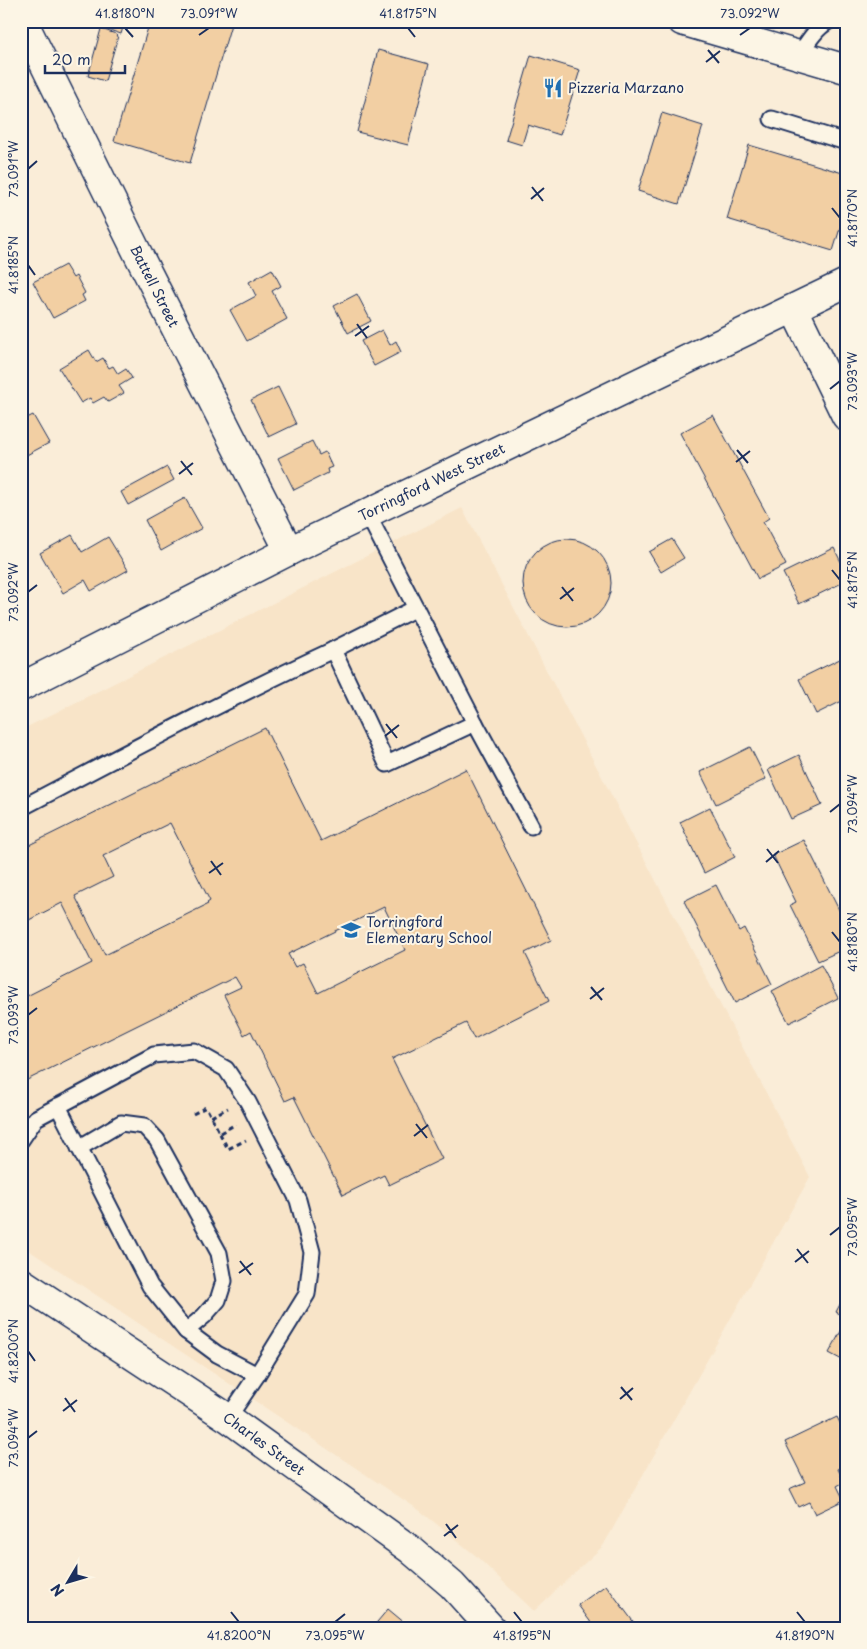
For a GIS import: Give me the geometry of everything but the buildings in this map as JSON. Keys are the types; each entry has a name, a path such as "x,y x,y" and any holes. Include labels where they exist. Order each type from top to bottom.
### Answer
{"main road":[{"name":"Battell Street","path":"23,21 137,252 289,551"},
{"path":"682,21 846,69"},
{"name":"Torringford West Street","path":"21,687 289,551 846,283"},
{"path":"794,309 846,416"},
{"name":"Charles Street","path":"21,1282 228,1418 411,1550 452,1585 491,1628"}],"lane":[{"path":"799,55 823,24 829,21"},
{"path":"772,119 846,142"},
{"path":"368,513 475,723 531,826"},
{"path":"21,808 120,755 270,679 416,608"},
{"path":"333,650 387,764 475,723"},
{"path":"21,1140 36,1118 154,1055 194,1051 226,1069 248,1102 298,1200 312,1252 307,1294 228,1418"},
{"path":"58,1106 150,1286 186,1332 217,1354 257,1375"},
{"path":"79,1148 121,1124 144,1126 157,1140 218,1253 224,1281 218,1300 186,1332"}],"path":[{"path":"193,1114 206,1107 228,1149"}],"shaded area":[{"name":"Torringford Elementary School","path":"462,508 810,1177 603,1546 534,1611 475,1555 419,1510 21,1245 21,730"}],"place":[{"name":"Pizzeria Marzano","path":"553,88"},
{"name":"Torringford Elementary School","path":"351,930"}]}
